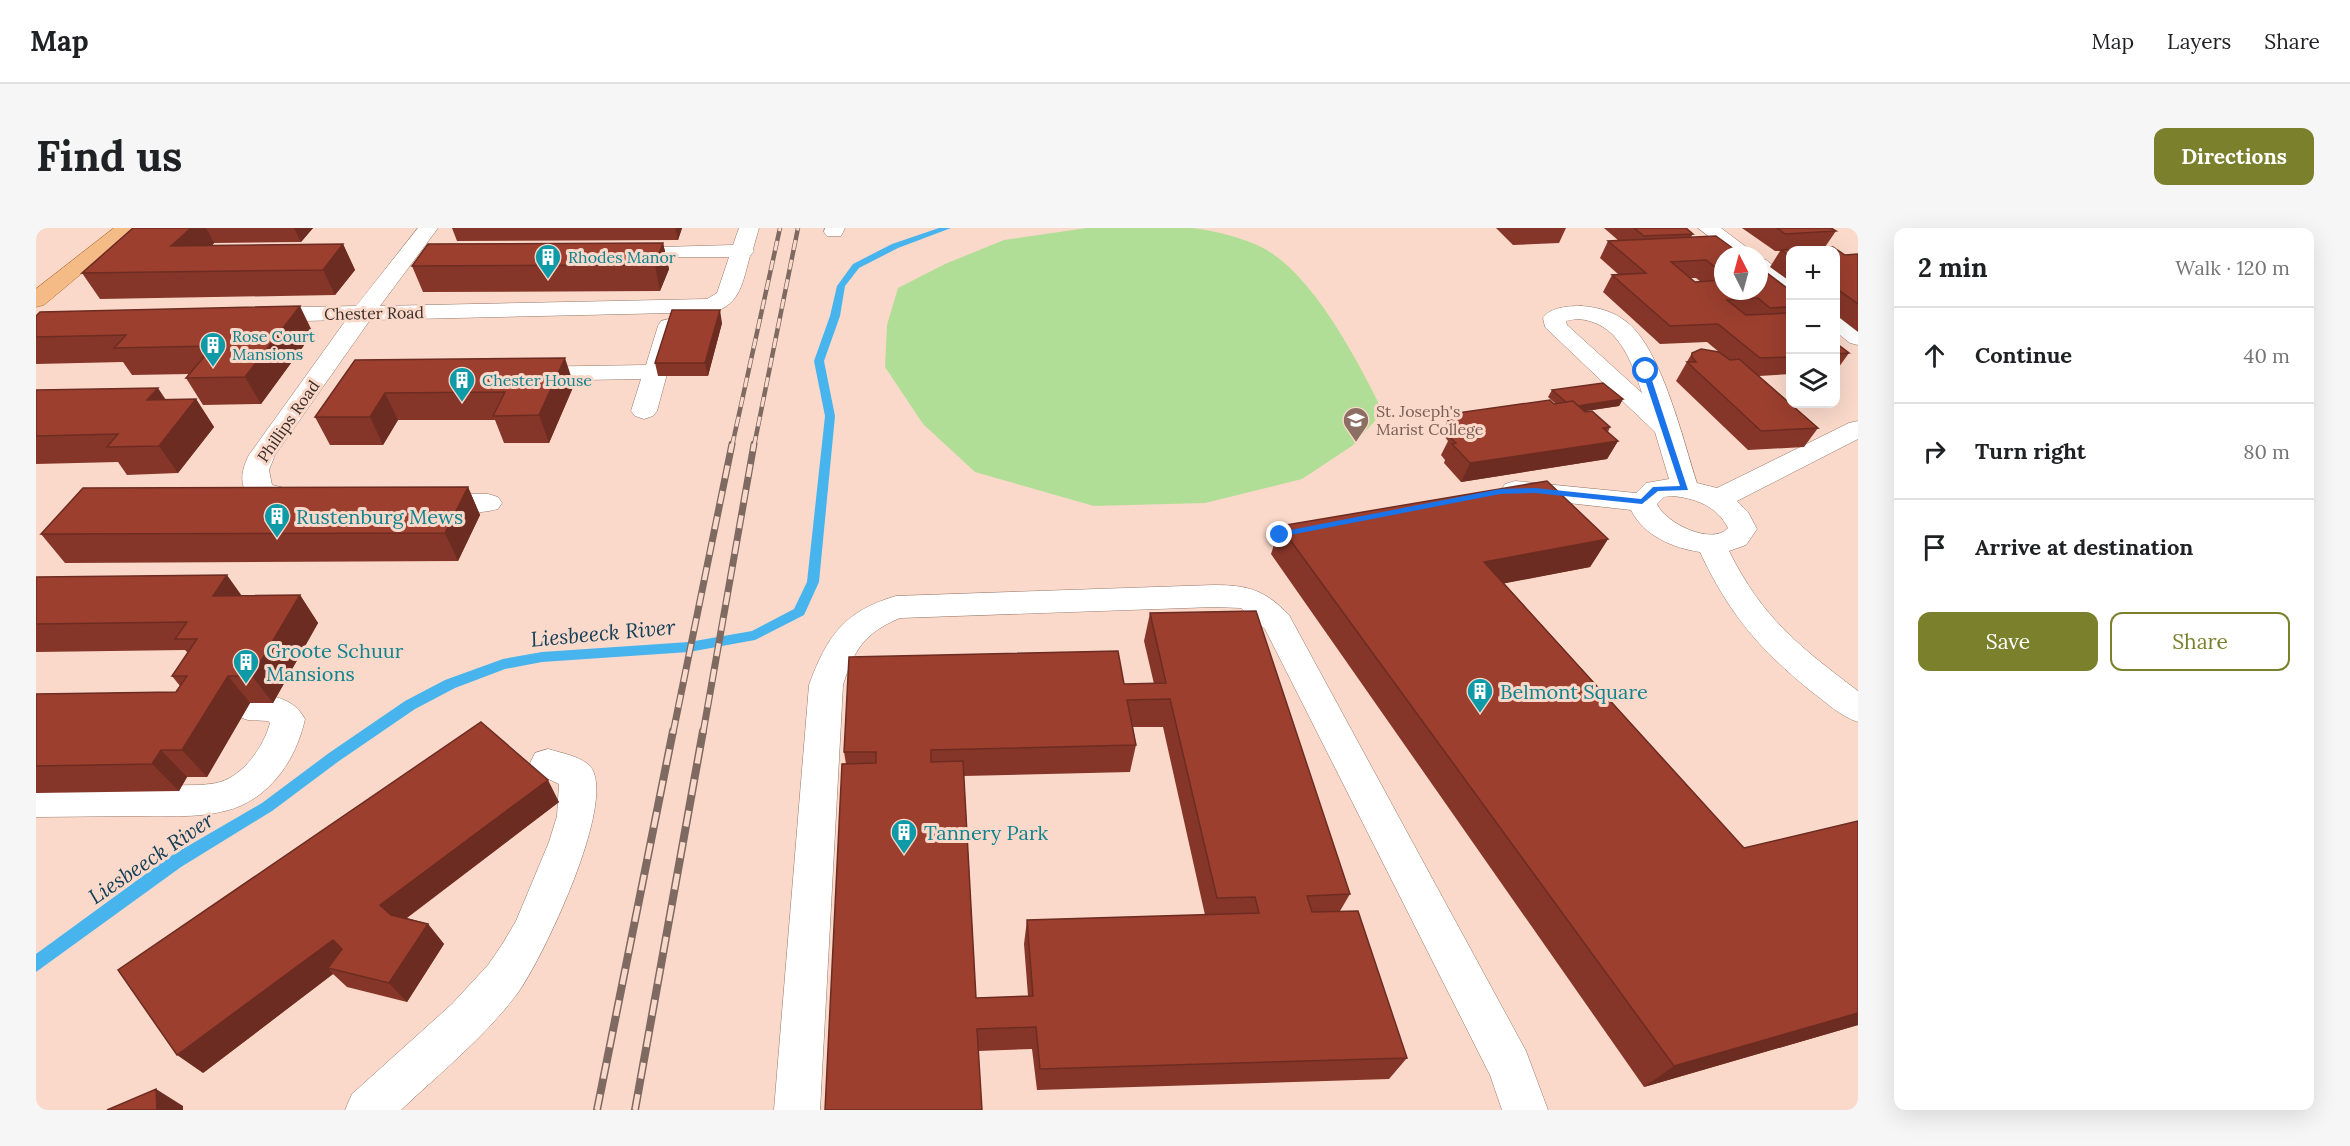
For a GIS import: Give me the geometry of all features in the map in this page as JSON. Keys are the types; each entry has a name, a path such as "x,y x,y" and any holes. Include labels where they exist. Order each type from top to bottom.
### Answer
{"main road":[{"path":"41,311 126,228"}],"street":[{"name":"Phillips Road","path":"322,501 276,497 260,490 255,470 262,455 330,377 363,313 428,228"},
{"path":"669,252 744,251 749,228"},
{"path":"1708,228 1733,246"},
{"name":"Chester Road","path":"236,315 674,308 713,305 727,296 744,251"},
{"path":"1768,271 1786,284"},
{"path":"644,411 674,308"},
{"path":"1666,428 1556,327 1554,318 1564,314 1587,313 1600,316 1623,330 1634,345 1666,428 1685,488"},
{"path":"1840,324 1858,338"},
{"path":"507,374 656,372"},
{"path":"1718,499 1858,429"},
{"path":"1489,494 1535,490 1642,502 1656,489 1685,488 1718,499 1738,517 1743,529 1739,537 1728,543 1711,544 1690,540 1672,534 1655,523 1646,514 1642,502"},
{"path":"405,502 488,503"},
{"path":"1711,544 1747,610 1768,634 1808,670 1858,709"},
{"path":"797,1110 826,685 837,650 854,631 874,615 896,607 1214,596 1241,596 1260,602 1278,623 1510,1067 1525,1110"},
{"path":"36,802 201,800 227,795 251,782 265,768 286,731 288,719 283,712 270,708 248,707"},
{"path":"368,1110 473,1013 499,985 520,955 564,854 579,793 577,777 568,770 548,763"}],"green space":[{"path":"1087,228 1192,228 1228,235 1263,248 1282,261 1300,278 1317,299 1333,321 1383,412 1352,446 1302,479 1205,503 1094,506 975,472 923,424 885,367 887,325 898,288 945,264 1004,240"}],"building":[{"path":"133,228 191,228 171,246 343,244 323,270 82,273"},
{"path":"1634,228 1686,228 1693,234 1644,236"},
{"path":"1777,228 1831,228 1836,231 1785,234"},
{"path":"1716,236 1730,246 1714,246 1714,266 1706,260 1671,262 1695,282 1714,281 1714,300 1727,300 1746,315 1786,313 1786,357 1760,358 1718,324 1670,326 1612,275 1646,273 1608,241"},
{"path":"663,243 655,265 412,266 428,244"},
{"path":"1840,252 1845,255 1858,254 1858,304 1840,291"},
{"path":"1768,274 1786,287 1786,307 1770,308 1760,300 1768,300"},
{"path":"300,306 245,377 186,378 213,346 114,348 126,335 36,337 36,316 40,312"},
{"path":"672,310 720,310 705,363 655,363"},
{"path":"1840,346 1849,353 1840,354"},
{"path":"1701,349 1719,352 1730,360 1739,359 1786,400 1786,408 1795,408 1818,428 1761,431 1687,362 1696,362 1692,353"},
{"path":"565,358 539,415 493,416 505,392 385,393 370,417 315,417 355,360"},
{"path":"1603,383 1623,399 1578,406 1573,401 1566,402 1552,390"},
{"path":"158,388 147,400 196,399 159,446 107,447 118,434 36,436 36,390"},
{"path":"1550,400 1554,404 1573,401 1585,412 1592,411 1610,427 1603,428 1618,441 1470,463 1452,444 1456,443 1449,436 1466,434 1450,414"},
{"name":"Belmont Square","path":"1547,481 1608,539 1484,562 1744,848 1858,821 1858,1013 1674,1066 1280,526"},
{"path":"468,487 445,533 41,534 83,488"},
{"path":"227,575 213,596 300,595 252,676 228,676 182,750 161,750 152,764 36,766 36,694 176,692 187,676 172,676 197,639 175,639 187,622 36,624 36,577"},
{"name":"Tannery Park","path":"1256,611 1350,894 1307,896 1312,912 1358,911 1407,1058 1040,1069 1036,1027 977,1029 982,1110 825,1110 842,764 876,763 876,752 844,752 849,657 1118,651 1124,684 1166,683 1150,613","holes":["1170,699 1217,898 1255,897 1259,913 1027,920 1033,996 976,998 963,761 931,762 931,750 1136,745 1127,700"]},
{"path":"481,722 548,780 380,905 391,915 428,924 389,983 328,968 342,949 333,940 177,1055 118,970"},
{"path":"156,1089 157,1110 107,1110"}],"waterway":[{"name":"Liesbeeck River","path":"36,964 175,862 267,807 410,705 450,684 503,664 542,657 689,647 755,635 799,612 813,582 830,416 819,361 835,316 841,286 856,266 895,246 947,228"}],"railway":[{"path":"732,446 780,228"},
{"path":"754,446 798,228"},
{"path":"673,733 732,444"},
{"path":"703,733 754,444"},
{"path":"597,1110 673,731"},
{"path":"635,1110 703,731"}],"place":[{"name":"Rhodes Manor","path":"548,280"},
{"name":"Rose Court Mansions","path":"213,368"},
{"name":"Chester House","path":"462,403"},
{"name":"St. Joseph's Marist College","path":"1356,443"},
{"name":"Rustenburg Mews","path":"277,539"},
{"name":"Groote Schuur Mansions","path":"246,685"},
{"name":"Belmont Square","path":"1480,714"},
{"name":"Tannery Park","path":"904,855"}],"route":[{"path":"1280,535 1517,490 1642,502 1649,493 1656,489 1685,488 1646,371"}]}
